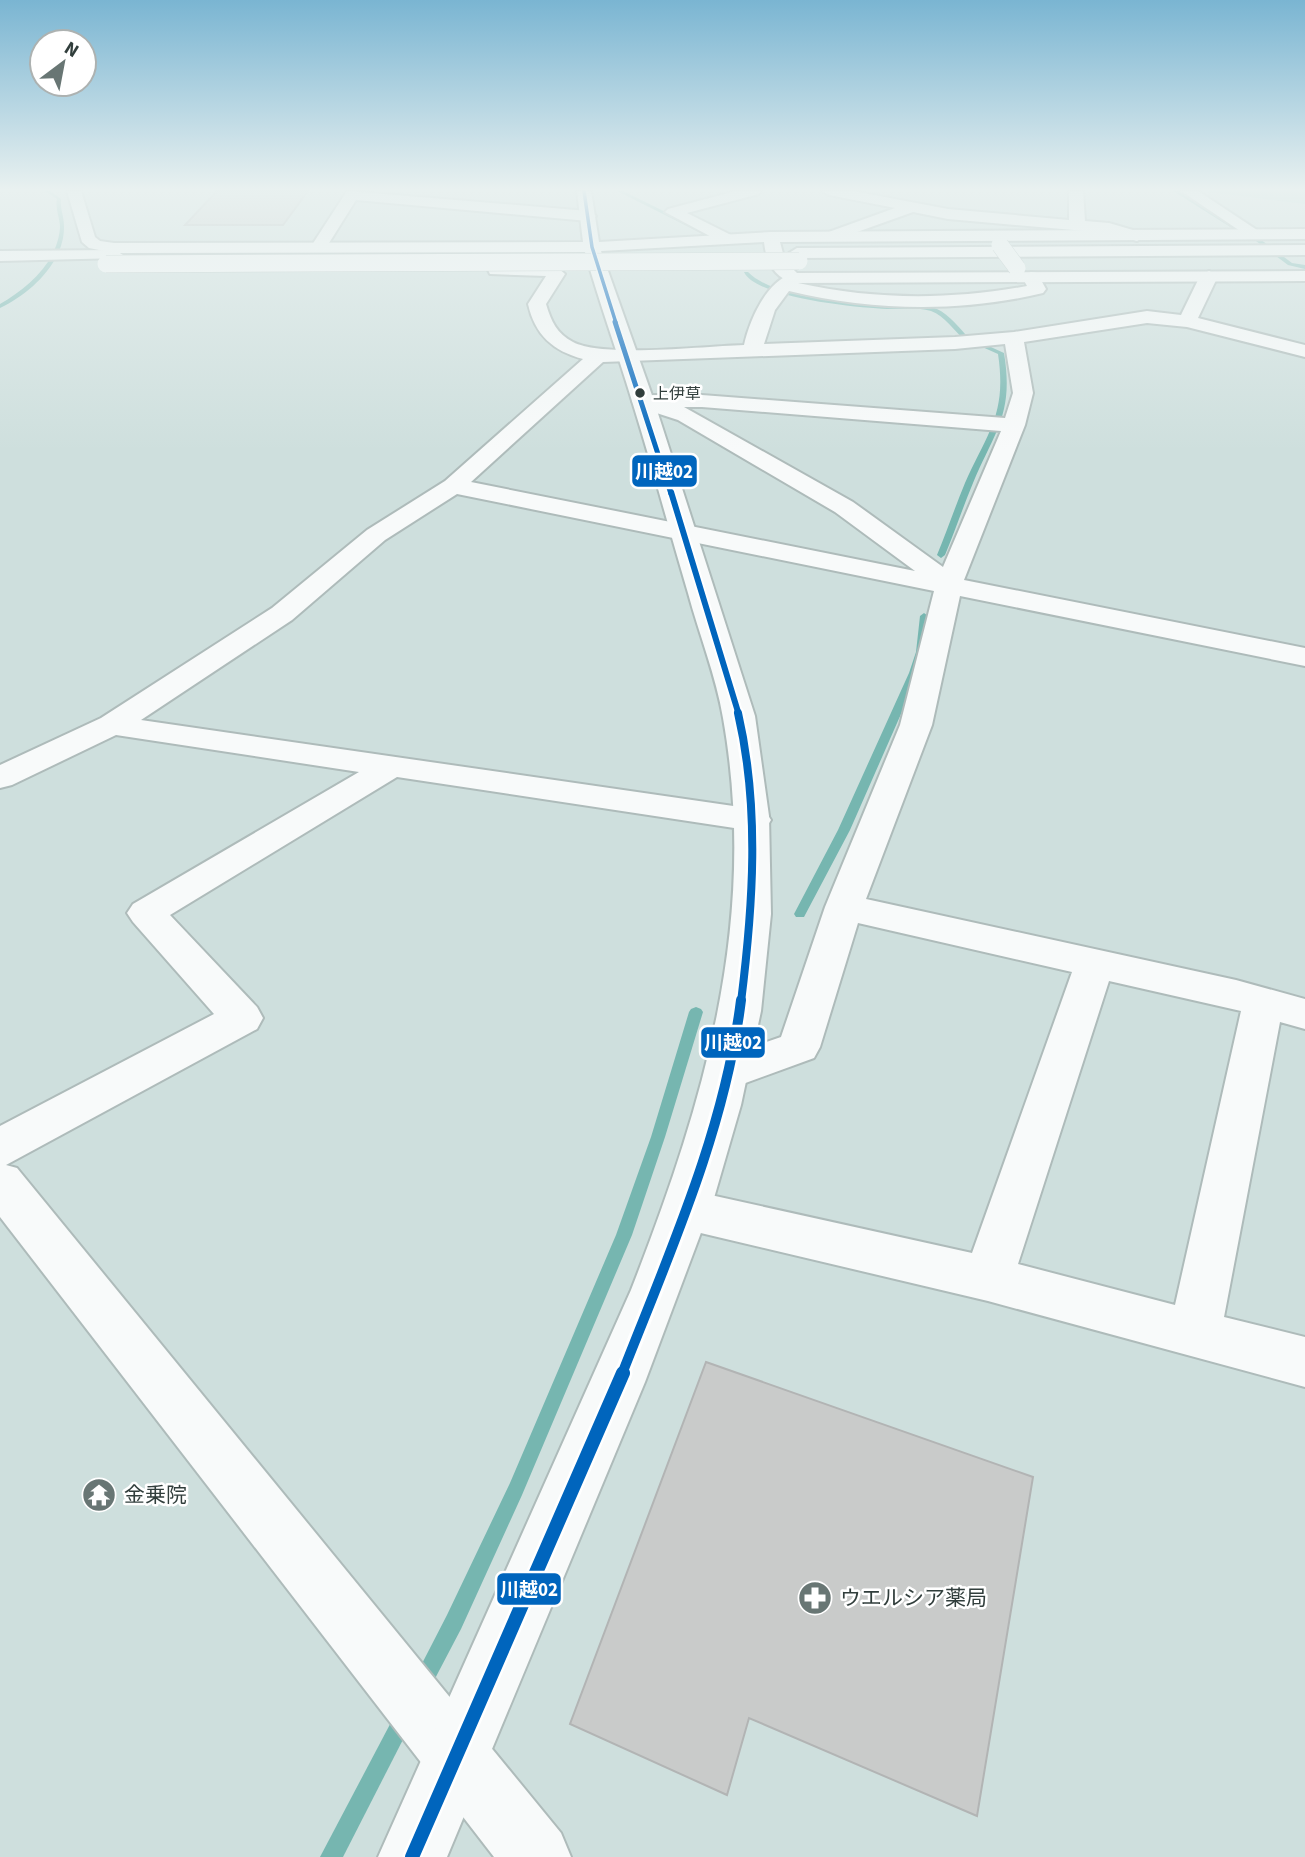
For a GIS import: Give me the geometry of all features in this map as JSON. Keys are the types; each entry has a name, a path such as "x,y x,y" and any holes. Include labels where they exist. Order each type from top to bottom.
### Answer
{"main road":[{"path":"554,278 537,304 544,329 562,342 612,356 912,346 1014,338 1134,318 1187,321 1305,351"},
{"path":"412,1857 429,1720 638,1340 688,1210 729,1072 752,939 754,820 749,765 739,716 643,401 612,356 598,278"},
{"path":"753,351 757,326 788,278"},
{"path":"791,278 816,294 902,303 952,300 1037,289 1027,278"},
{"path":"1187,321 1208,278"},
{"path":"729,1072 799,1047 844,907 916,725 949,584 1005,424 1023,393 1014,338"},
{"path":"0,778 112,725 282,614 376,535 453,486 612,356"},
{"path":"643,401 702,401 1005,424"},
{"path":"643,401 686,415 844,507 949,584"},
{"path":"453,486 1305,657"},
{"path":"112,725 754,820"},
{"path":"0,1148 242,1018 146,913 391,767"},
{"path":"844,907 1284,1008 1195,1333"},
{"path":"988,1279 1095,964"},
{"path":"0,1182 537,1857"},
{"path":"688,1210 988,1279 1305,1362"}],"building":[{"name":"ウエルシア薬局","path":"706,1362 1033,1477 977,1816 749,1718 727,1795 570,1724"}],"waterway":[{"path":"0,306 38,278"},
{"path":"751,278 768,288 810,298 872,306 927,308 938,312 966,338"},
{"path":"941,555 1002,407 1005,391 1001,353 982,345"},
{"path":"800,914 844,830 914,673 921,652 924,616"},
{"path":"422,1683 454,1622 516,1489 624,1235 658,1137 696,1012"},
{"path":"331,1857 404,1718"}],"transit line":[{"name":"川越02","path":"412,1857 619,1382 690,1198 719,1105 740,1011 752,914 752,816 739,716 643,401 601,278"}],"place":[{"name":"上伊草","path":"640,393"},
{"name":"金乗院","path":"99,1495"},
{"name":"ウエルシア薬局","path":"815,1598"}]}
